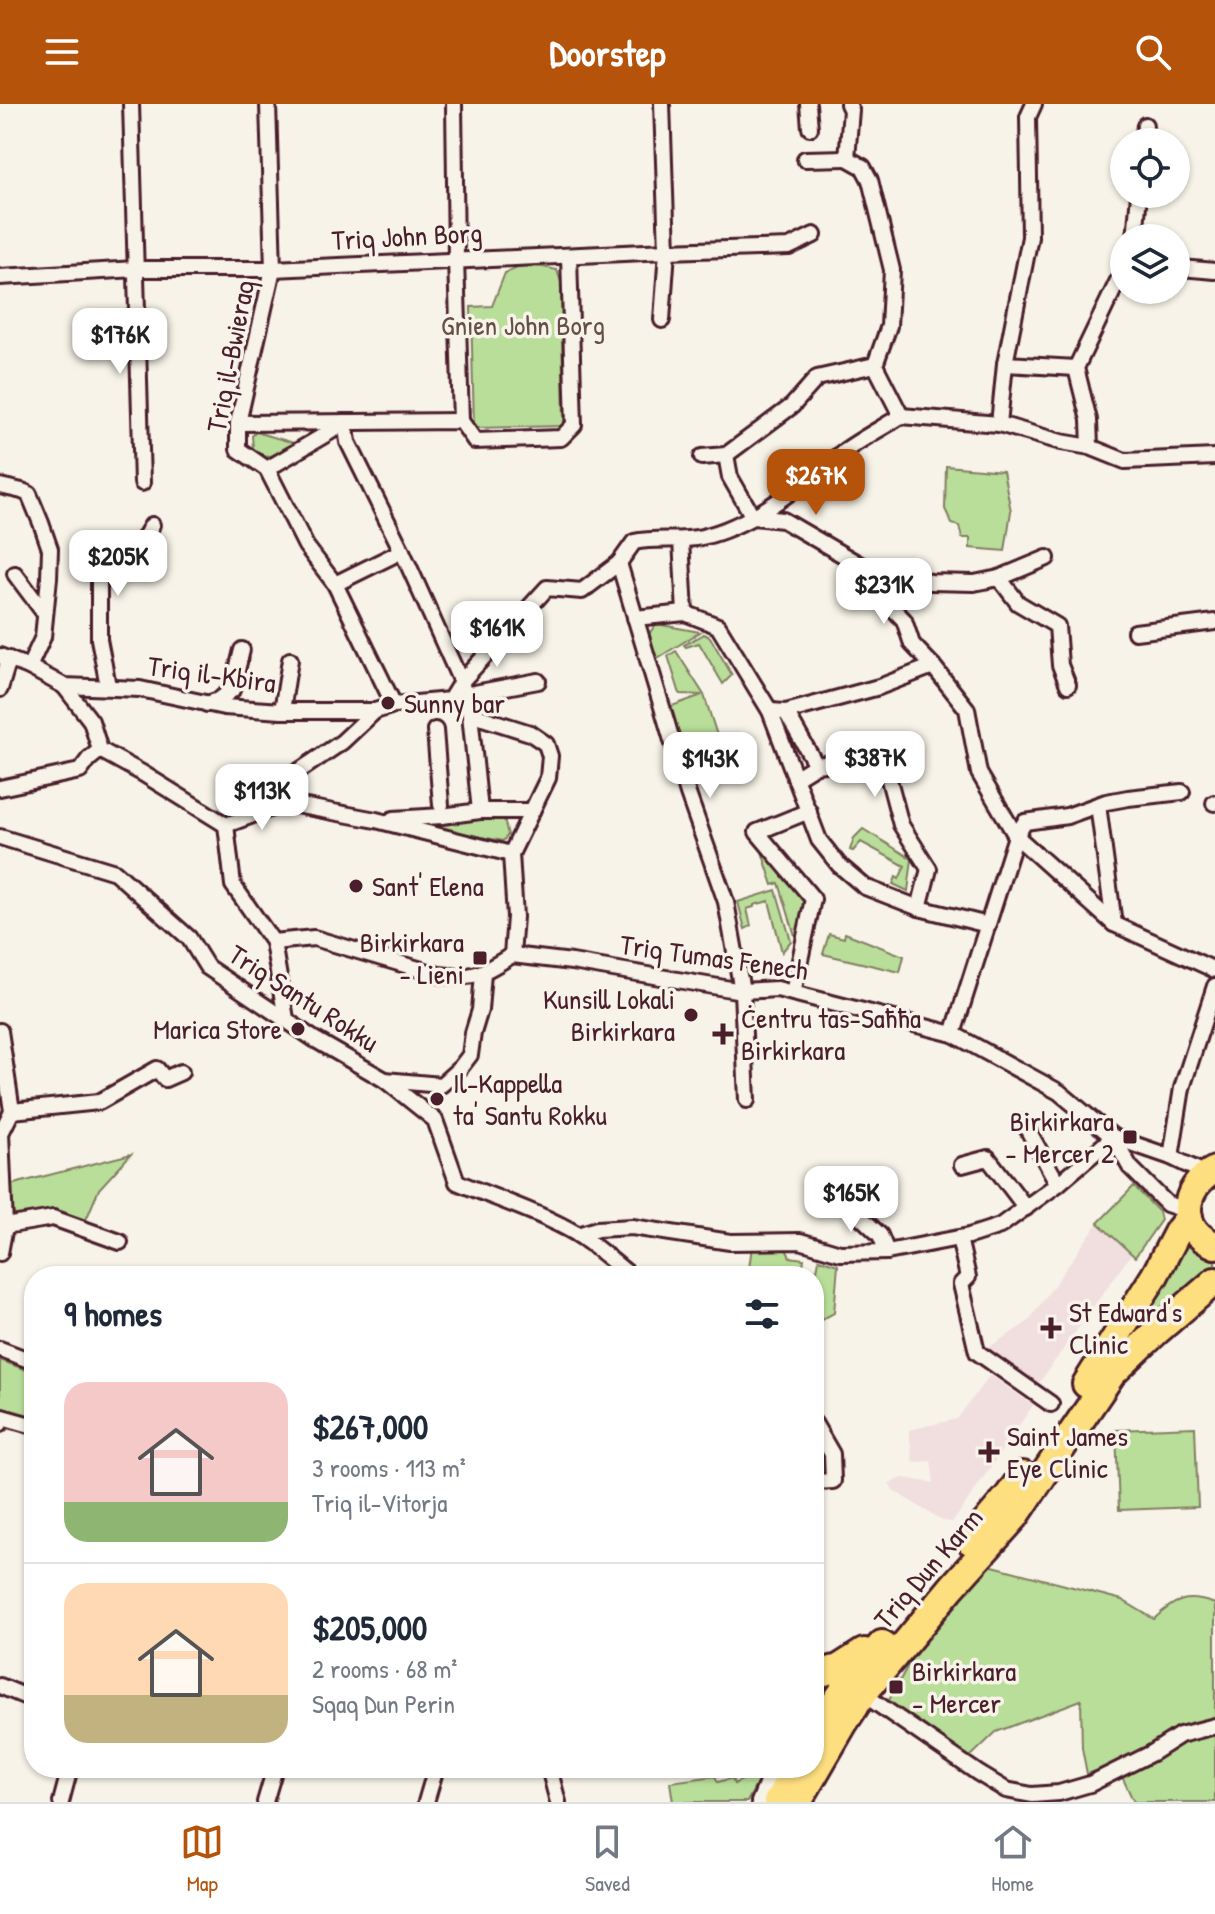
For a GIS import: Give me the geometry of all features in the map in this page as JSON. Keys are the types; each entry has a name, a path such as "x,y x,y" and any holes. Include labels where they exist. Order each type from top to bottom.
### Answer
{"highway":[{"name":"Triq Dun Karm","path":"824,1718 851,1679 1009,1495 1099,1365 1155,1275 1189,1214 1189,1197 1196,1184 1213,1171"},
{"path":"1189,1214 1200,1236 1215,1245"},
{"name":"Triq Dun Karm","path":"824,1752 863,1694 1015,1517 1112,1374 1215,1281"},
{"path":"824,1672 839,1668 890,1635"},
{"path":"785,1778 791,1801"},
{"path":"791,1801 794,1778"},
{"name":"Triq Dun Karm","path":"791,1801 807,1778"}],"street":[{"path":"131,104 142,483"},
{"name":"Triq il-Bwieraq","path":"268,104 273,269 238,423 238,449 267,469 306,546 335,584 394,705"},
{"path":"454,104 461,421 475,441 561,438 574,425 569,256"},
{"path":"662,104 667,251 662,320"},
{"path":"808,104 810,128"},
{"path":"847,158 851,110 848,104"},
{"path":"999,424 1005,364 1030,237 1028,117 1034,104"},
{"path":"805,159 847,158 863,167 870,180 892,270 889,326 875,365 901,416"},
{"name":"Triq John Borg","path":"0,277 136,269 273,269 789,247 814,235"},
{"path":"1190,269 1215,271"},
{"path":"1090,447 1089,420 1076,368 1110,297"},
{"path":"1005,364 1076,368"},
{"path":"702,457 726,455 792,406 817,378 875,365"},
{"path":"463,689 547,588 582,591 619,563 634,542 703,537 753,517 845,451 901,416 999,424 1090,447 1125,461 1215,457"},
{"path":"238,423 461,421"},
{"path":"267,469 345,422"},
{"path":"345,422 348,442 402,551 463,689 470,714 480,811"},
{"path":"726,455 730,477 753,517"},
{"path":"0,486 29,494 50,549 43,637 29,667"},
{"path":"753,517 783,520 862,566 931,582 974,583 999,578 1047,558"},
{"path":"108,686 99,639 99,579 134,555 152,525"},
{"path":"681,540 685,613"},
{"path":"335,584 402,551"},
{"path":"619,563 688,794 726,902 742,991 747,1100"},
{"path":"862,566 872,587 904,620 912,644 967,709 979,773 1016,836 1114,924 1215,970"},
{"path":"15,574 45,614"},
{"path":"999,578 1018,603 1057,626 1060,665 1068,685"},
{"path":"635,618 685,613 718,626 770,711 819,840 839,865 865,887 919,908 988,925"},
{"path":"1135,632 1215,622"},
{"path":"207,704 232,690 242,650"},
{"path":"0,689 5,658"},
{"name":"Triq il-Kbira","path":"5,658 64,686 140,689 224,707 282,711 375,711 394,705 450,700 463,689"},
{"path":"282,711 290,660"},
{"path":"770,711 786,712 879,687 933,666"},
{"path":"463,689 538,681"},
{"path":"64,686 91,721 100,750 226,825"},
{"path":"285,803 296,773 342,742 375,711"},
{"path":"786,712 816,765"},
{"path":"273,942 314,938 439,975 456,977 483,973 512,955 515,917 511,854 548,778 550,756 546,744 530,733 470,714"},
{"path":"435,730 441,805"},
{"path":"0,788 80,771 100,750"},
{"path":"795,778 816,765 883,757 901,825 929,869 919,908"},
{"path":"953,1034 1016,836 1025,822 1067,816 1128,798 1182,792"},
{"path":"226,825 285,803 376,820 511,854"},
{"path":"1098,805 1114,924"},
{"path":"376,820 480,811 532,811"},
{"path":"793,993 813,899 757,832 809,811"},
{"path":"226,825 233,885 273,942 286,1019"},
{"name":"Triq Santu Rokku","path":"0,837 115,872 189,938 207,967 314,1039 385,1080 435,1120 457,1182 523,1208 578,1235 618,1266"},
{"name":"Triq Tumas Fenech","path":"512,955 742,991 777,989 953,1034 1059,1092 1113,1137 1130,1167 1167,1204 1189,1214"},
{"path":"385,1080 441,1085 460,1068 470,1055 480,1010 483,973"},
{"path":"1171,1157 1182,1088 1215,986"},
{"path":"0,1253 5,1226 1,1133 12,1111 1,1038"},
{"path":"12,1111 99,1102 157,1069 165,1079 181,1072"},
{"path":"1024,1123 1058,1184"},
{"path":"578,1235 597,1229 632,1227 730,1242 800,1241 840,1253 887,1252 959,1238 1000,1226 1058,1184 1113,1137"},
{"name":"Triq Tumas Fenech","path":"1113,1137 1213,1171"},
{"path":"962,1165 988,1158 1026,1208"},
{"path":"849,1206 880,1235 887,1252"},
{"path":"5,1226 53,1218 120,1242"},
{"path":"959,1238 968,1277 961,1284 977,1352 1051,1404"},
{"path":"0,1349 24,1358"},
{"path":"1,1420 24,1424"},
{"path":"824,1440 832,1454 833,1481 824,1481"},
{"path":"0,1686 24,1696"},
{"path":"863,1694 1006,1790 1032,1795 1059,1793 1090,1784 1152,1753 1180,1735 1215,1726"},
{"path":"61,1802 67,1778"},
{"path":"265,1802 272,1778"},
{"path":"426,1802 433,1778"},
{"path":"552,1778 558,1802"},
{"path":"759,1802 769,1778"}],"shaded area":[{"path":"1098,1223 1132,1253 1036,1387 983,1351 1028,1322"},
{"path":"990,1375 1033,1405 953,1522 943,1521 894,1491 889,1483 903,1478 934,1483 931,1461 913,1462 909,1430 957,1419"}],"green space":[{"name":"Gnien John Borg","path":"523,266 557,270 561,282 564,421 561,426 474,428 471,307 492,306 505,273"},
{"path":"314,431 316,436 271,456 259,455 253,448 252,436 256,432 294,443"},
{"path":"946,466 1003,471 1011,511 1005,551 970,548 970,538 962,538 959,526 952,524 945,509"},
{"path":"656,624 700,632 656,659 649,634"},
{"path":"704,634 710,637 732,675 723,684 699,643 684,645"},
{"path":"676,651 704,695 722,751 688,762 669,707 702,695 680,694 668,656"},
{"path":"466,817 504,819 508,835 503,841 421,826 421,823"},
{"path":"863,829 912,859 908,891 893,884 905,866 861,842 853,851 850,850 854,838"},
{"path":"759,843 810,900 799,949 779,883 773,885"},
{"path":"776,890 791,941 782,952 769,901 747,909 751,926 745,929 738,902"},
{"path":"845,933 904,956 900,972 823,954 829,934 844,938"},
{"path":"131,1154 99,1189 86,1220 55,1209 14,1217 10,1185"},
{"path":"1134,1186 1159,1212 1161,1220 1135,1257 1098,1223"},
{"path":"1189,1235 1215,1253 1215,1267 1102,1375"},
{"path":"784,1245 790,1257 804,1259 803,1266 749,1266 752,1246"},
{"path":"819,1259 838,1265 834,1313 824,1318 824,1266 818,1266"},
{"path":"0,1360 24,1369 24,1417 0,1410"},
{"path":"1195,1427 1198,1507 1119,1510 1116,1430"},
{"path":"989,1565 1122,1600 1154,1619 1182,1600 1197,1599 1215,1604 1215,1802 1134,1802 1116,1764 1087,1774 1082,1748 1081,1700 996,1732 967,1760 888,1702 919,1645"},
{"path":"716,1778 718,1782 732,1778 734,1784 746,1778 760,1778 747,1802 673,1802 670,1782"}],"tunnel":[{"path":"432,702 435,730"}],"place":[{"name":"Sunny bar","path":"388,703"},
{"name":"Sant' Elena","path":"356,886"},
{"name":"Birkirkara - Lieni","path":"480,958"},
{"name":"Kunsill Lokali Birkirkara","path":"691,1015"},
{"name":"Marica Store","path":"298,1029"},
{"name":"Ċentru tas-Saħħa Birkirkara","path":"723,1034"},
{"name":"Il-Kappella ta' Santu Rokku","path":"437,1099"},
{"name":"Birkirkara - Mercer 2","path":"1130,1137"},
{"name":"St Edward's Clinic","path":"1051,1328"},
{"name":"Saint James Eye Clinic","path":"989,1452"},
{"name":"Birkirkara - Mercer","path":"896,1687"}]}
